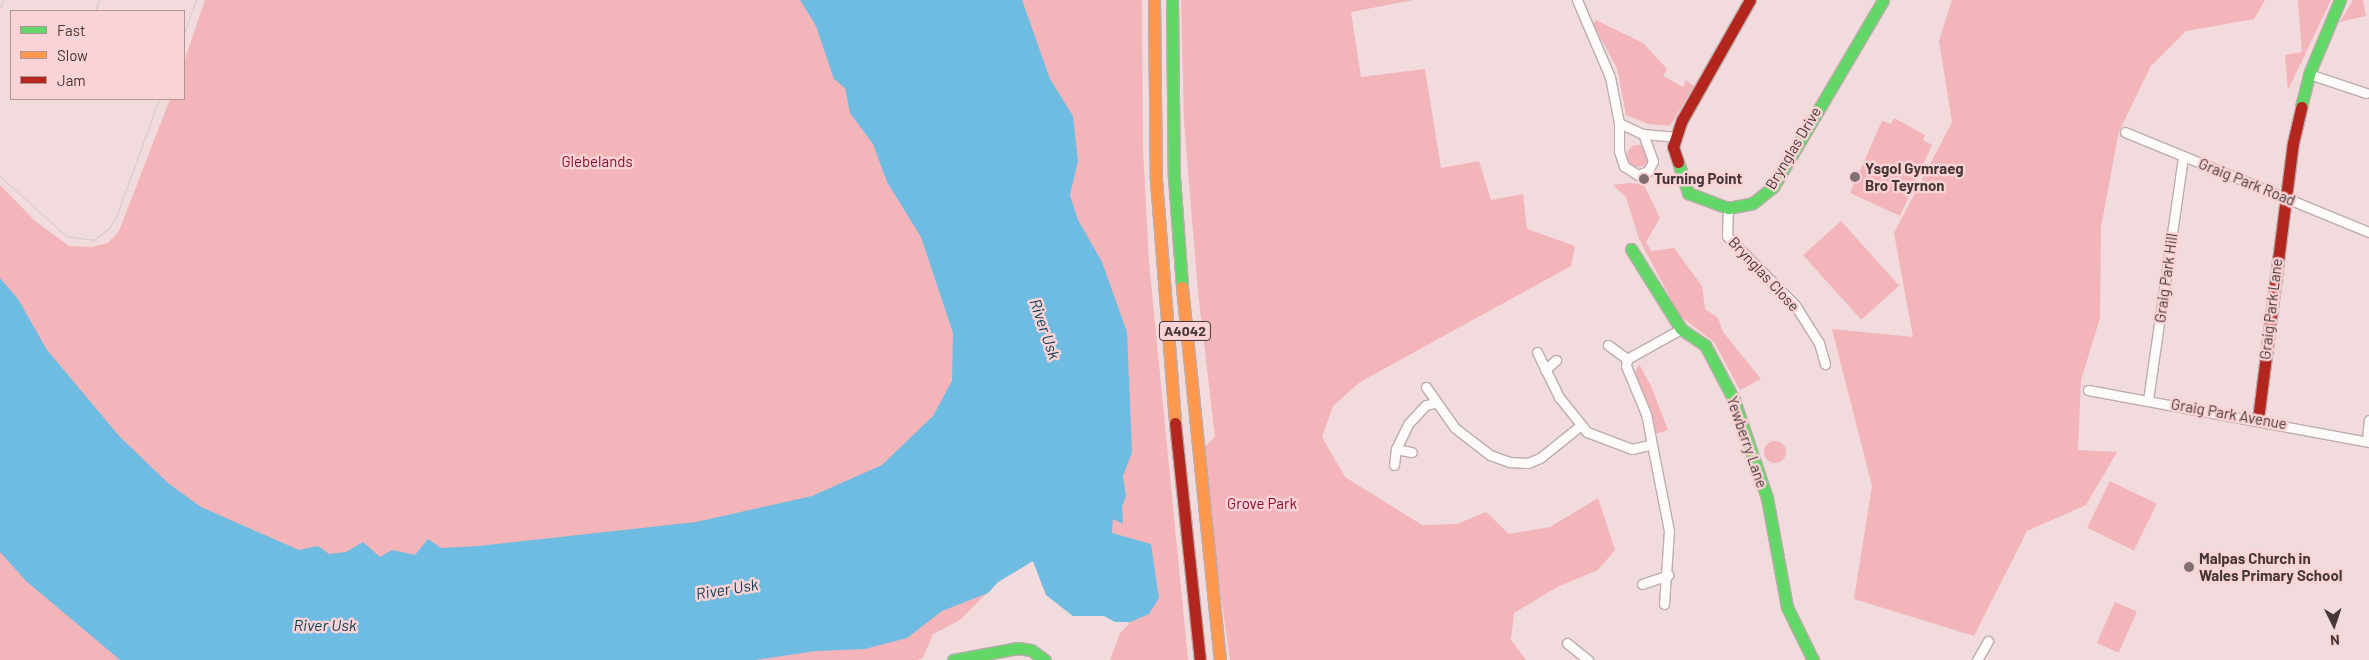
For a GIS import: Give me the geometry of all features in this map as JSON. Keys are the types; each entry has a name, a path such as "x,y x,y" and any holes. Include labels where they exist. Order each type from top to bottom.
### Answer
{"main road":[{"name":"A4042","path":"1154,0 1156,180 1166,334 1200,660"},
{"name":"A4042","path":"1172,0 1174,177 1187,363 1220,660"},
{"path":"1728,208 1688,193 1674,158 1675,137 1750,0"},
{"name":"Brynglas Drive","path":"1728,208 1753,203 1773,187 1883,0"},
{"name":"Graig Park Lane","path":"2258,419 2285,198 2309,74 2340,0"},
{"name":"Yewberry Lane","path":"1631,249 1682,329 1705,345 1734,400 1767,498 1787,607 1813,660"},
{"path":"953,660 1018,648 1030,650 1045,660"}],"street":[{"path":"1577,0 1610,77 1619,123 1619,151 1624,166 1638,175 1648,171 1653,161 1643,134"},
{"path":"2309,74 2366,93"},
{"path":"1619,123 1643,134 1675,137"},
{"name":"Graig Park Road","path":"2125,132 2369,232"},
{"name":"Graig Park Hill","path":"2148,400 2183,156"},
{"name":"Brynglas Close","path":"1728,208 1727,236 1795,305 1819,343 1825,364"},
{"path":"1627,359 1682,329"},
{"path":"1608,344 1627,359 1628,374 1646,414 1650,445 1669,531 1668,576 1664,604"},
{"path":"1537,352 1545,370 1580,426 1610,444 1632,449 1650,445"},
{"path":"1545,370 1556,360"},
{"path":"1426,387 1434,404 1472,443 1509,462 1528,463 1540,458 1580,426"},
{"name":"Graig Park Avenue","path":"2088,390 2258,419 2368,442"},
{"path":"1394,465 1396,449 1408,424 1426,405 1434,404"},
{"path":"2368,442 2369,420"},
{"path":"1396,449 1412,452"},
{"path":"1642,584 1668,576"},
{"path":"1977,660 1988,641"},
{"path":"1567,643 1588,660"}],"green space":[{"name":"Glebelands","path":"205,0 863,0 979,259 937,490 315,600 0,361 0,185 35,221 69,246 91,247 108,243 119,231 170,100 185,100 185,59"},
{"path":"967,0 1142,0 1143,149 1149,262 1188,660 1110,660 1120,633 1130,623 1104,616 1073,616 1046,595 1033,561 998,582 960,620 933,634 923,658 917,660 541,660 1112,529 1112,519"},
{"name":"Grove Park","path":"1181,0 1413,0 1351,12 1361,77 1425,69 1441,168 1479,161 1491,200 1523,194 1527,229 1575,246 1571,266 1360,382 1333,406 1322,437 1345,477 1422,525 1457,524 1486,512 1509,534 1550,527 1598,498 1615,550 1598,570 1557,587 1514,613 1511,640 1526,660 1230,660 1212,533 1205,446 1215,437 1198,292 1184,121"},
{"path":"1952,0 2265,0 2254,19 2186,31 2151,66 2119,131 2101,227 2100,318 2081,380 2078,450 2117,452 2086,505 2027,531 1974,636 1854,599 1872,486 1832,329 1913,337 1894,233 1952,122 1939,41"},
{"path":"2298,0 2331,0 2288,90 2285,55 2302,52"},
{"path":"2353,0 2363,0 2366,16 2340,22"},
{"path":"1596,20 1643,43 1667,69 1663,76 1683,87 1686,80 1694,86 1670,126 1648,124 1626,115 1617,68 1593,24"},
{"path":"1894,118 1925,135 1923,140 1932,145 1900,216 1850,193 1882,121 1891,124"},
{"path":"1634,145 1642,145 1649,152 1649,160 1642,167 1634,167 1627,160 1627,152"},
{"path":"1630,183 1644,185 1660,218 1646,242 1651,251 1674,248 1702,286 1705,309 1718,318 1723,332 1761,379 1740,390 1714,342 1680,316 1639,239 1626,197 1613,185"},
{"path":"1841,221 1899,286 1861,320 1803,255"},
{"path":"1639,364 1651,386 1668,430 1655,434 1635,373"},
{"path":"1775,441 1783,444 1786,452 1783,460 1775,463 1767,460 1764,452 1767,444"},
{"path":"2110,481 2157,504 2134,551 2087,528"},
{"path":"0,486 300,660 0,660"},
{"path":"2115,602 2137,612 2119,653 2097,643"}],"water":[{"name":"River Usk","path":"800,0 1022,0 1050,79 1073,116 1078,161 1070,195 1078,220 1102,262 1127,332 1132,452 1123,476 1126,496 1122,507 1123,524 1113,519 1112,533 1151,544 1159,598 1149,614 1130,622 1115,622 1104,616 1073,616 1046,595 1033,561 998,582 988,593 942,611 907,638 865,649 816,651 755,660 120,660 26,581 0,552 0,278 18,299 47,350 120,437 168,483 201,507 299,550 318,546 329,554 346,552 363,542 380,557 392,550 415,555 428,539 441,548 478,546 696,522 812,496 882,465 933,416 952,381 953,333 921,237 887,182 873,144 850,113 845,88 834,79 816,26"}],"tram line":[{"path":"0,8 3,0"},
{"path":"95,10 99,0"},
{"path":"185,30 196,0"},
{"path":"0,176 66,236 94,240 109,228 116,217 159,100"}],"traffic: fast":[{"path":"1172,0 1174,177 1182,287"},
{"path":"1678,162 1688,193 1728,208 1753,203 1773,187 1883,0"},
{"path":"2301,107 2309,74 2340,0"},
{"path":"1631,249 1681,329 1705,345 1734,400 1767,498 1787,607 1813,660"},
{"path":"953,660 1018,648 1031,650 1045,660"}],"traffic: slow":[{"path":"1154,0 1156,180 1175,423"},
{"path":"1182,287 1220,660"}],"traffic: jam":[{"path":"1678,162 1673,147 1682,120 1750,0"},
{"path":"2258,419 2293,143 2301,107"},
{"path":"1175,423 1200,660"}],"place":[{"name":"Ysgol Gymraeg Bro Teyrnon","path":"1855,177"},
{"name":"Turning Point","path":"1644,179"},
{"name":"Malpas Church in Wales Primary School","path":"2189,567"}]}
